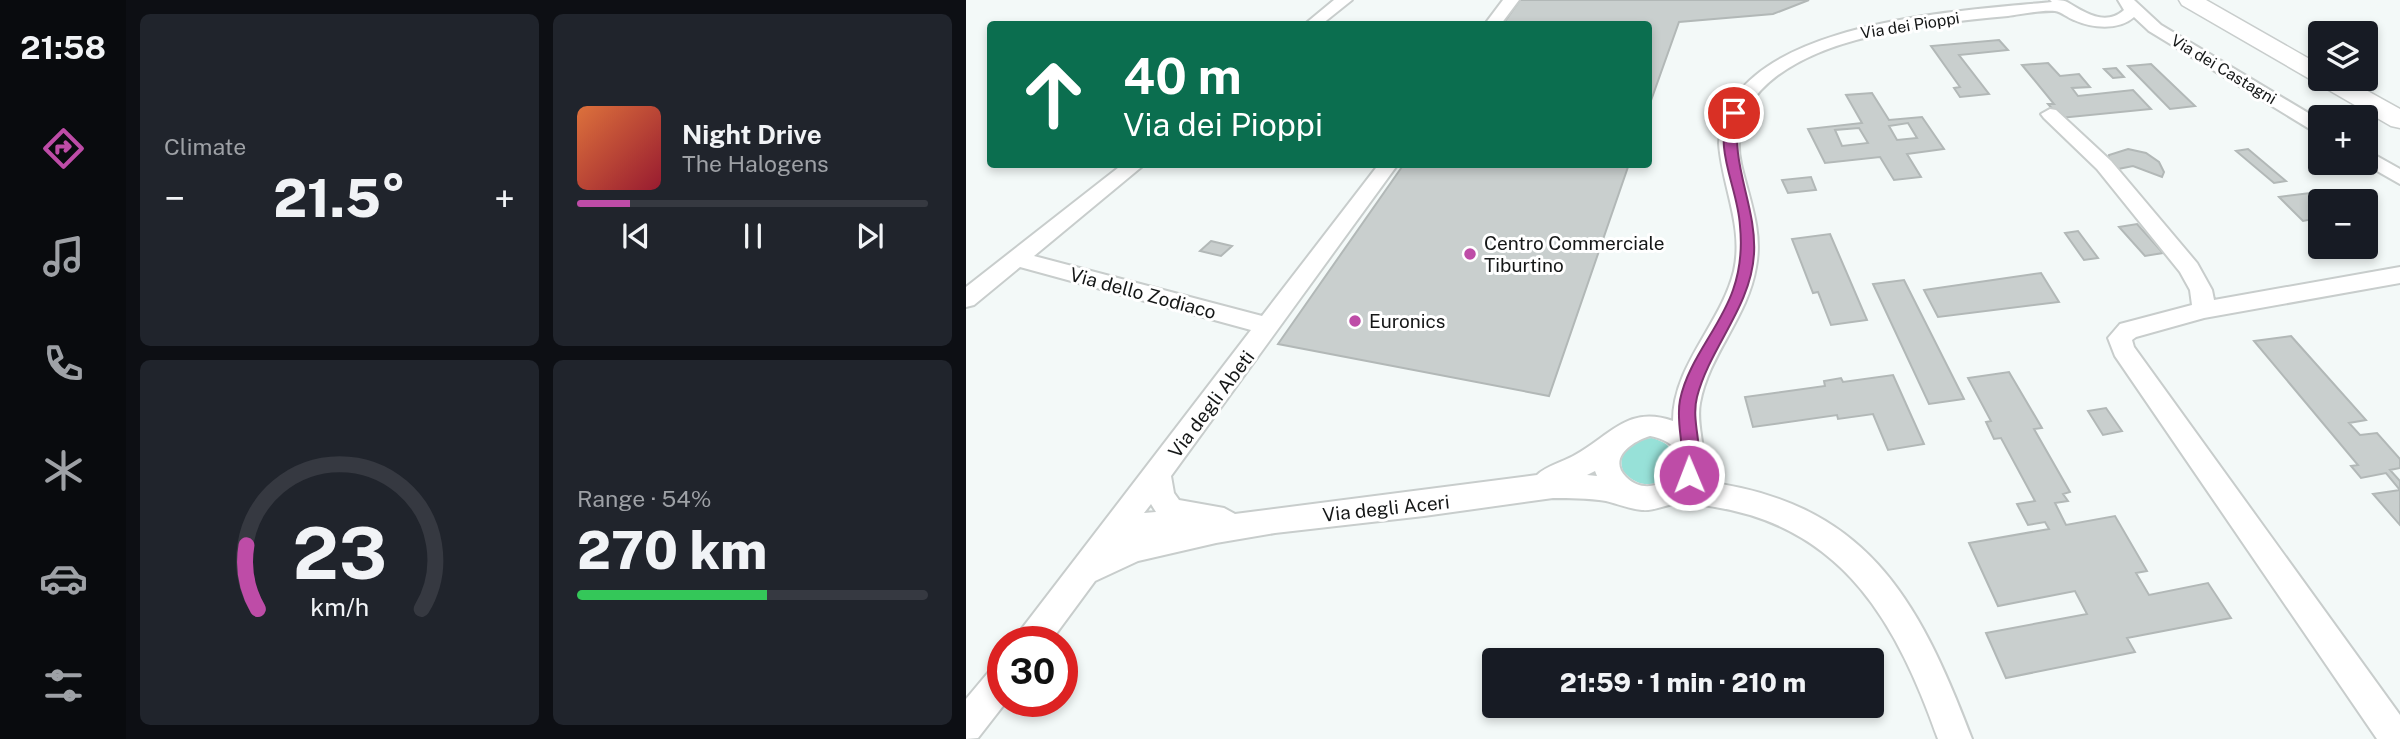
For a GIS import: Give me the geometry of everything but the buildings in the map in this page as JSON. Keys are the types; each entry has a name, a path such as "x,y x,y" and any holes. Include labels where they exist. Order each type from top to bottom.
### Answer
{"highway":[{"path":"2190,0 2308,68"},
{"path":"2220,0 2308,49"},
{"path":"2378,89 2400,101"},
{"path":"2349,91 2400,120"}],"street":[{"path":"1317,21 1344,0"},
{"path":"1495,21 1511,0"},
{"path":"2060,3 2077,16 2141,28 2183,44"},
{"name":"Via dei Pioppi","path":"1693,382 1734,305 1745,272 1749,239 1729,140 1734,113 1752,85 1783,62 1867,31 2060,3"},
{"name":"Via dei Castagni","path":"2099,21 2129,16 2132,11 2129,3"},
{"name":"Via dei Castagni","path":"2129,3 2147,22 2308,120"},
{"path":"2050,114 2104,165 2189,268 2201,290 2204,310"},
{"path":"2378,164 2400,178"},
{"path":"966,299 1131,168"},
{"name":"Via degli Abeti","path":"1043,626 1386,168"},
{"name":"Via dello Zodiaco","path":"1017,259 1269,326"},
{"path":"2397,739 2120,343 2123,333 2133,328 2204,310 2400,275"},
{"path":"1693,382 1687,410 1690,451 1689,475 1673,491 1659,497 1643,498 1629,495 1609,477 1605,464 1607,452 1620,435 1638,426 1662,426 1674,431 1690,451 1712,475 1757,503 1815,529 1844,548 1865,567 1901,615 1955,739"},
{"name":"Via degli Aceri","path":"1531,487 1587,462 1620,435 1662,414 1693,382"},
{"name":"Via degli Aceri","path":"1158,475 1161,497 1171,511 1239,524"},
{"name":"Via degli Aceri","path":"1083,574 1106,559 1131,549 1239,524 1457,500 1531,487 1596,486 1629,495"},
{"path":"1673,491 1713,494 1757,503"},
{"path":"1118,528 1210,519"},
{"path":"966,726 987,699"}],"shaded area":[{"path":"1652,438 1667,445 1673,454 1674,464 1669,474 1660,481 1648,484 1636,481 1623,471 1621,464 1627,447"}],"place":[{"name":"Centro Commerciale Tiburtino","path":"1470,254"},
{"name":"Euronics","path":"1355,321"}],"route":[{"path":"1689,475 1692,464 1686,419 1693,382 1741,290 1747,256 1747,224 1734,175 1729,140 1734,113"}]}
